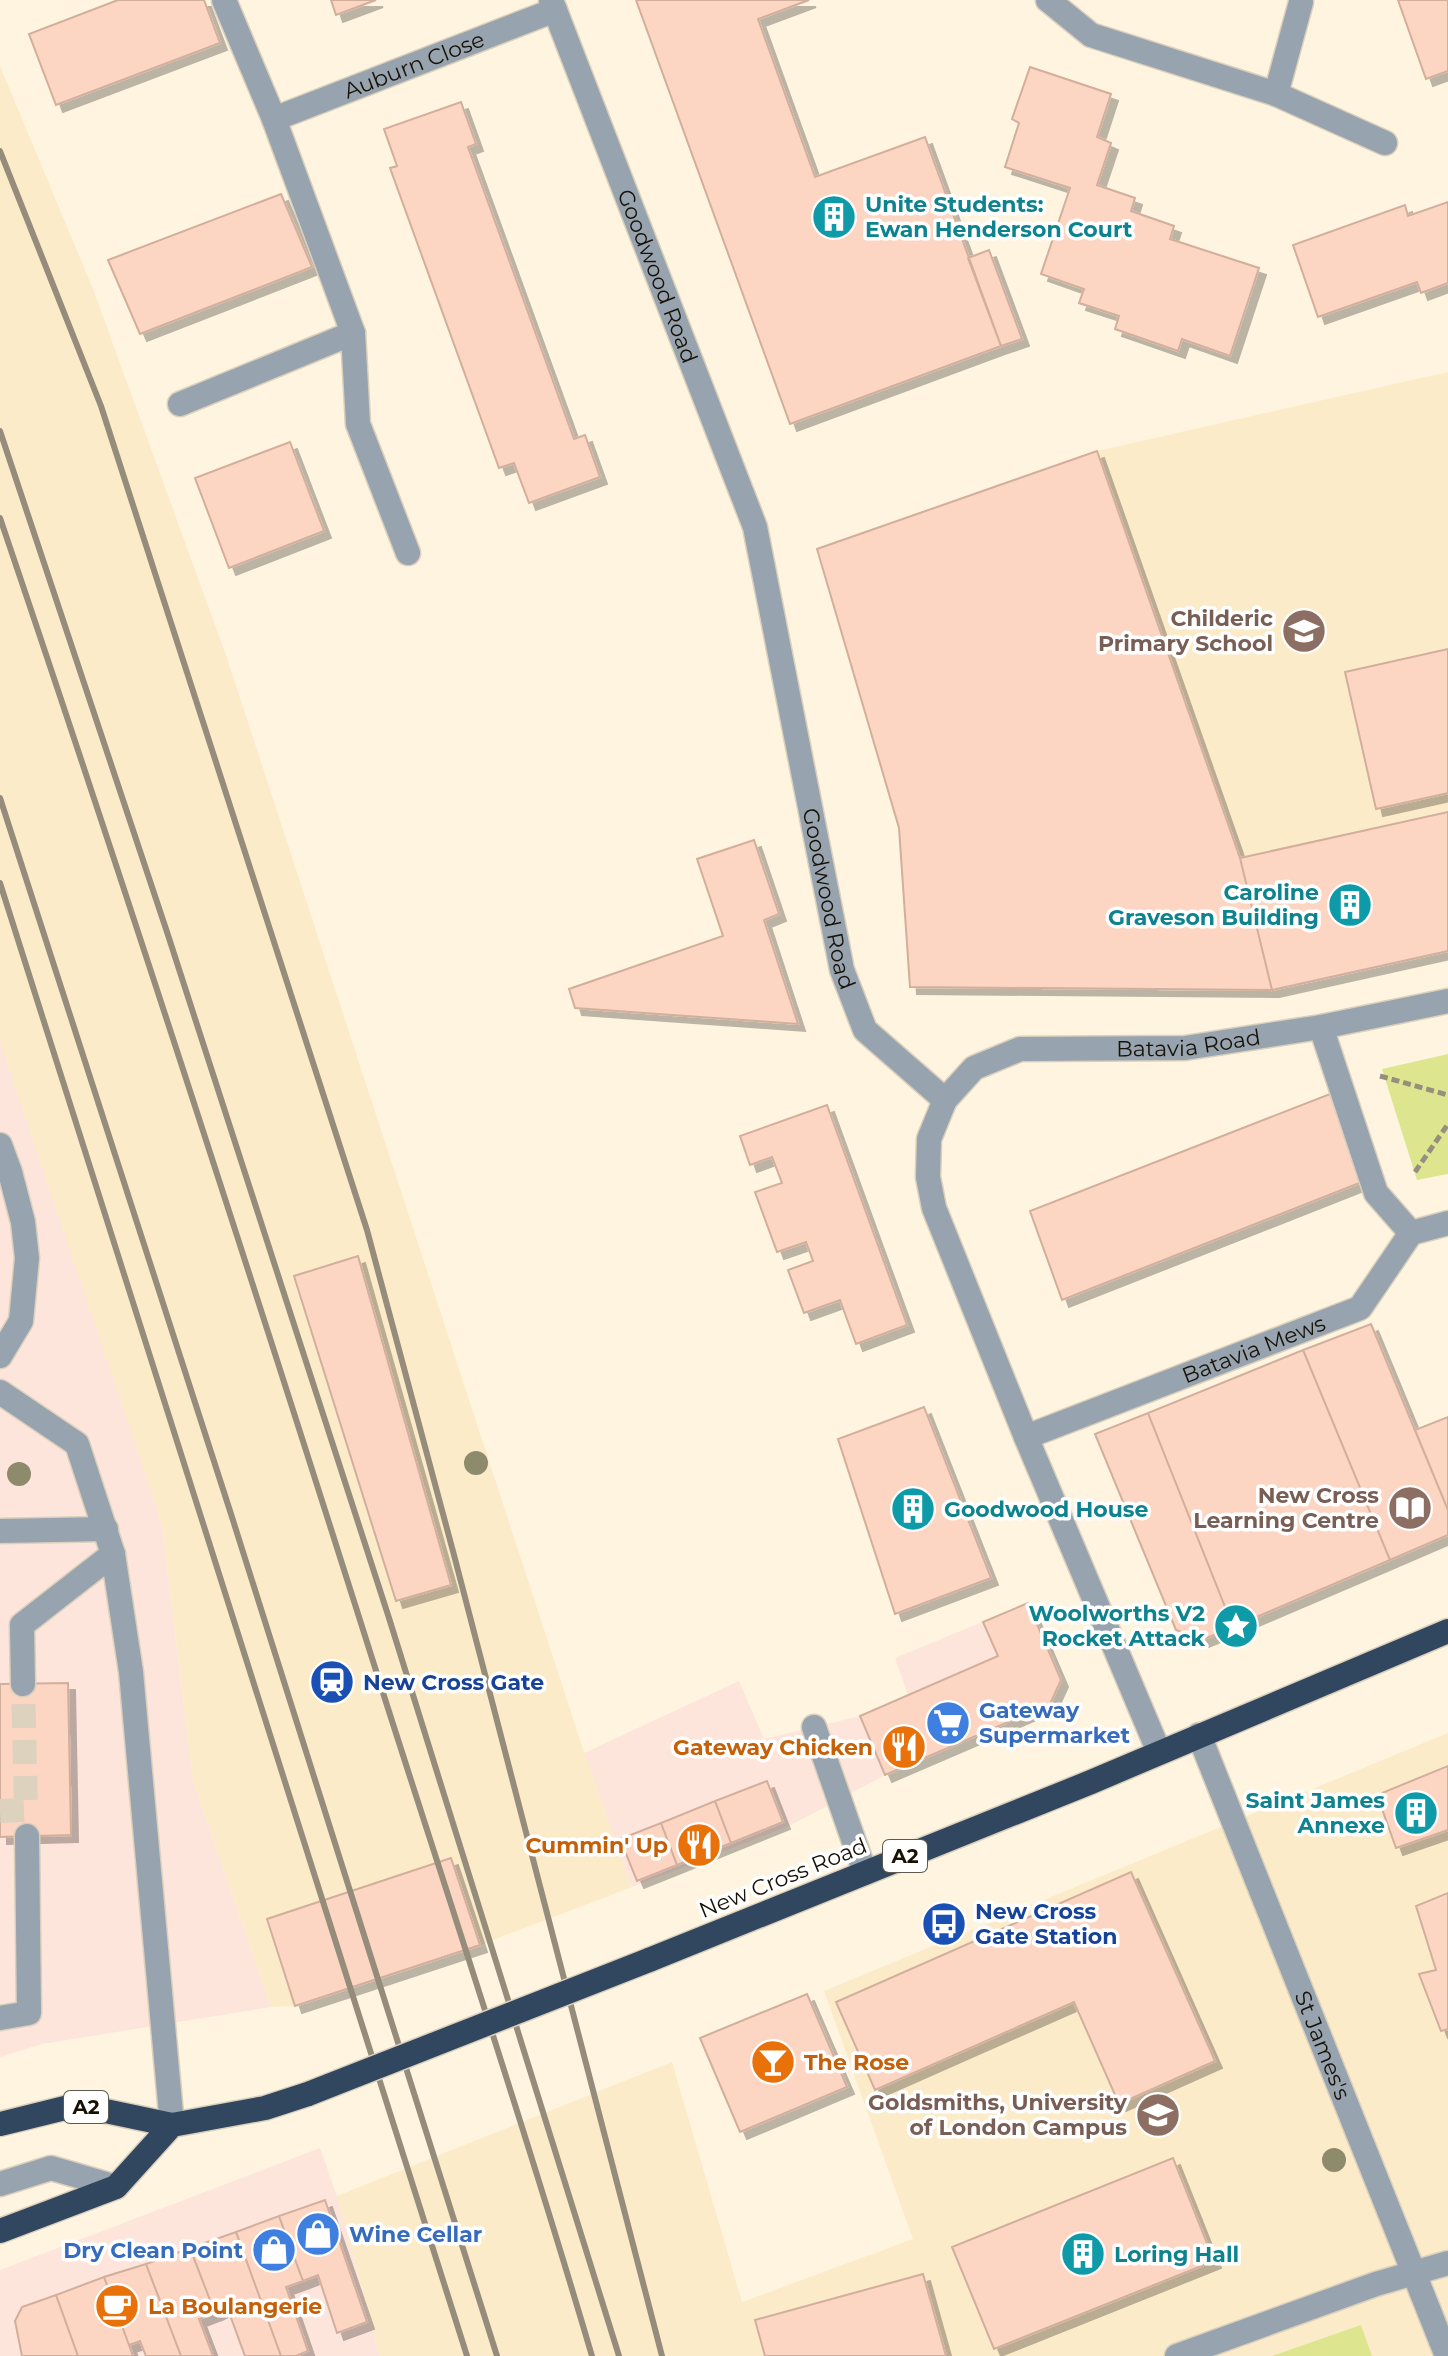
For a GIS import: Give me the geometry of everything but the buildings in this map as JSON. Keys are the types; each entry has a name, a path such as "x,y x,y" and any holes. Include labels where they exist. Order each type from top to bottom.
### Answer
{"highway":[{"name":"New Cross Road","path":"0,2124 77,2105 172,2125 265,2108 308,2094 865,1873 1448,1631"},
{"path":"0,2231 116,2187 172,2125"}],"street":[{"path":"224,0 274,119 353,333 358,424 408,553"},
{"path":"1048,0 1091,35 1276,94 1385,143"},
{"path":"1276,94 1301,2"},
{"name":"Auburn Close","path":"274,119 553,5"},
{"name":"Goodwood Road","path":"553,5 755,527 842,970 865,1030 945,1100"},
{"path":"180,404 353,333"},
{"name":"Batavia Road","path":"945,1100 974,1068 1020,1049 1185,1048 1321,1027 1448,1001"},
{"path":"1321,1027 1376,1193 1411,1233 1448,1223"},
{"path":"945,1100 929,1139 928,1177 934,1208 1026,1437 1159,1752"},
{"path":"0,1145 23,1222 27,1258 21,1321 0,1356"},
{"name":"Batavia Mews","path":"1026,1437 1360,1308 1411,1233"},
{"path":"0,1392 77,1444 113,1554 131,1672 172,2125"},
{"path":"0,1531 106,1529"},
{"path":"23,1684 22,1625 113,1554"},
{"path":"814,1727 865,1873"},
{"name":"St James's","path":"1199,1735 1447,2356"},
{"path":"0,2018 29,2013 27,1836"},
{"path":"0,2184 51,2168 116,2187"},
{"path":"1177,2356 1376,2284 1448,2263"}],"path":[{"path":"1371,1073 1448,1095"},
{"path":"1409,1179 1448,1124"}],"shaded area":[{"path":"0,66 93,289 227,658 584,1752 632,1887 480,1945 295,2006 271,2007 193,1780 162,1524 0,1041"},
{"name":"Childeric Primary School","path":"1448,372 1448,951 1272,990 1240,858 1097,451"},
{"path":"0,1025 162,1524 193,1780 271,2007 42,2044 0,2057"},
{"path":"1028,1603 1061,1680 1050,1704 885,1775 791,1825 632,1887 584,1753 739,1681 764,1739 860,1716 908,1695 895,1658"},
{"name":"Goldsmiths, University of London Campus","path":"1448,1733 1448,2356 380,2356 337,2196 672,2062 742,2302 913,2239 824,1991"},
{"path":"320,2148 337,2196 380,2356 0,2356 0,2270"}],"green space":[{"path":"1448,1054 1448,1174 1417,1180 1382,1069"},
{"path":"1361,2325 1372,2356 1272,2356"}],"tunnel":[{"path":"0,1811 26,1810 23,1684"}],"railway":[{"path":"0,151 101,406 367,1230 662,2356"},
{"path":"0,431 167,932 389,1618 619,2356"},
{"path":"0,518 243,1255 592,2356"},
{"path":"0,798 231,1514 497,2356"},
{"path":"0,883 467,2356"}],"place":[{"name":"Unite Students: Ewan Henderson Court","path":"834,217"},
{"name":"Childeric Primary School","path":"1304,631"},
{"name":"Caroline Graveson Building","path":"1350,905"},
{"name":"New Cross Learning Centre","path":"1410,1508"},
{"name":"Goodwood House","path":"913,1509"},
{"name":"Woolworths V2 Rocket Attack","path":"1236,1626"},
{"name":"New Cross Gate","path":"332,1682"},
{"name":"Gateway Supermarket","path":"948,1723"},
{"name":"Gateway Chicken","path":"904,1747"},
{"name":"Saint James Annexe","path":"1416,1813"},
{"name":"Cummin' Up","path":"699,1845"},
{"name":"New Cross Gate Station","path":"944,1924"},
{"name":"The Rose","path":"773,2062"},
{"name":"Goldsmiths, University of London Campus","path":"1158,2115"},
{"name":"Wine Cellar","path":"318,2234"},
{"name":"Dry Clean Point","path":"274,2250"},
{"name":"Loring Hall","path":"1083,2254"},
{"name":"La Boulangerie","path":"117,2306"}]}
